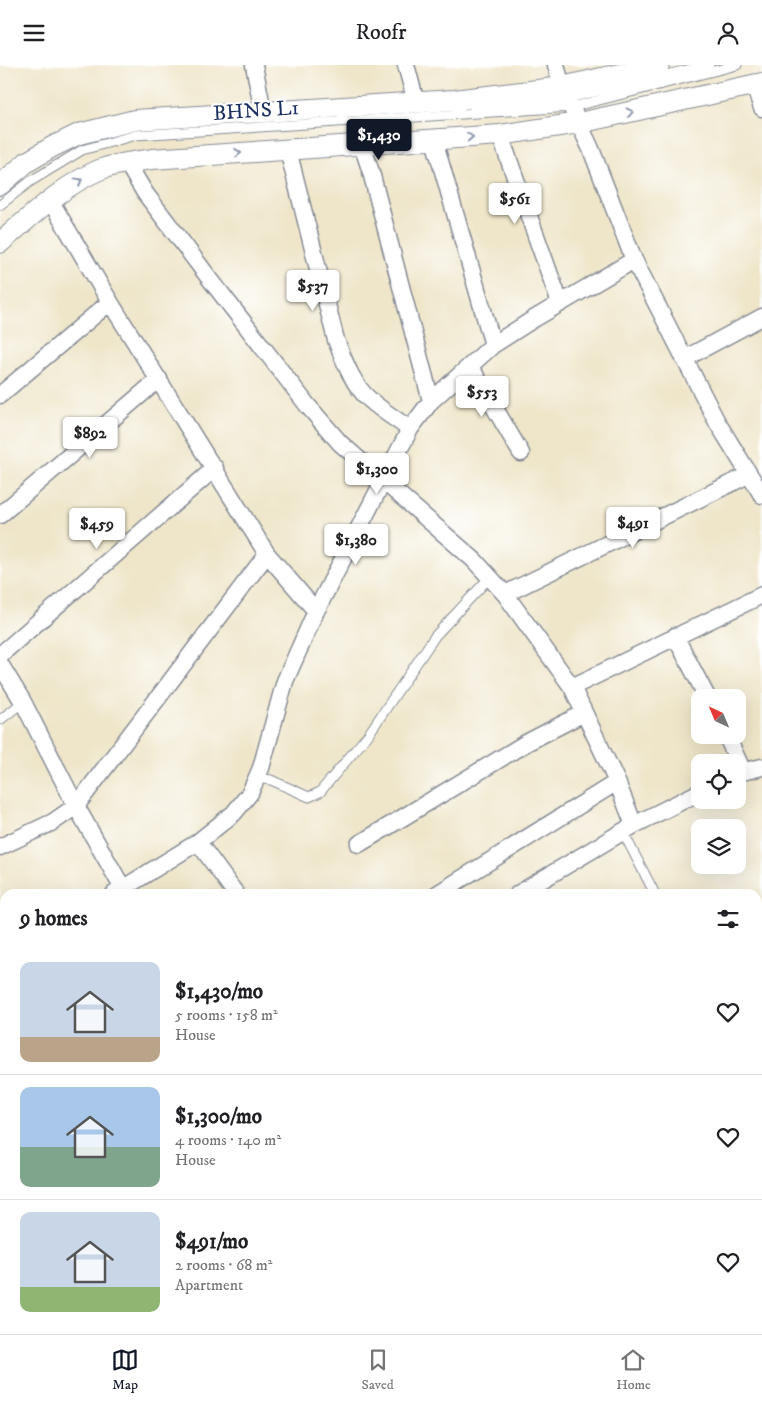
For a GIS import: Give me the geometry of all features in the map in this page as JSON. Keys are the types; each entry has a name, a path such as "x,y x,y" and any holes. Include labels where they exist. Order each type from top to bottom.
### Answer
{"street":[{"path":"254,65 263,112"},
{"path":"406,65 416,103"},
{"path":"556,65 634,260 684,359 748,475 762,495"},
{"path":"0,243 50,200 74,183 100,169 152,159 500,135 659,65"},
{"path":"1,185 52,147 107,125 135,120 416,103 482,97 570,104 758,84 762,108"},
{"path":"500,135 560,303"},
{"path":"434,140 492,345"},
{"path":"362,145 371,172 431,401"},
{"path":"288,150 336,340 356,384 368,399 410,429"},
{"path":"126,163 150,201 308,407 340,443 474,560 505,594 572,687 617,782 628,828"},
{"path":"50,200 110,302 267,554 316,611"},
{"path":"126,889 198,843 234,813 250,793 285,681 316,611 410,429 431,401 492,345 634,260"},
{"path":"0,395 110,302"},
{"path":"684,359 762,317"},
{"path":"470,366 521,453"},
{"path":"0,515 159,379"},
{"path":"0,655 214,468"},
{"path":"505,594 748,475"},
{"path":"0,847 53,822 76,806 267,554"},
{"path":"572,687 762,595"},
{"path":"675,636 702,689"},
{"path":"0,664 23,702 119,889"},
{"path":"360,843 445,790 526,743 584,713"},
{"path":"746,771 762,767"},
{"path":"445,889 617,782"},
{"path":"526,889 628,828 691,796"},
{"path":"198,843 232,889"}],"lane":[{"name":"BHNS L1","path":"1,185 33,175 76,149 104,139 143,131 570,104 709,65"},
{"name":"BHNS L1","path":"0,205 31,181 82,150 136,135 570,104 738,65"},
{"path":"256,778 271,780 309,797 320,792 368,735 395,693 436,637 490,577"},
{"path":"0,720 23,702"},
{"path":"628,828 653,889"}]}
